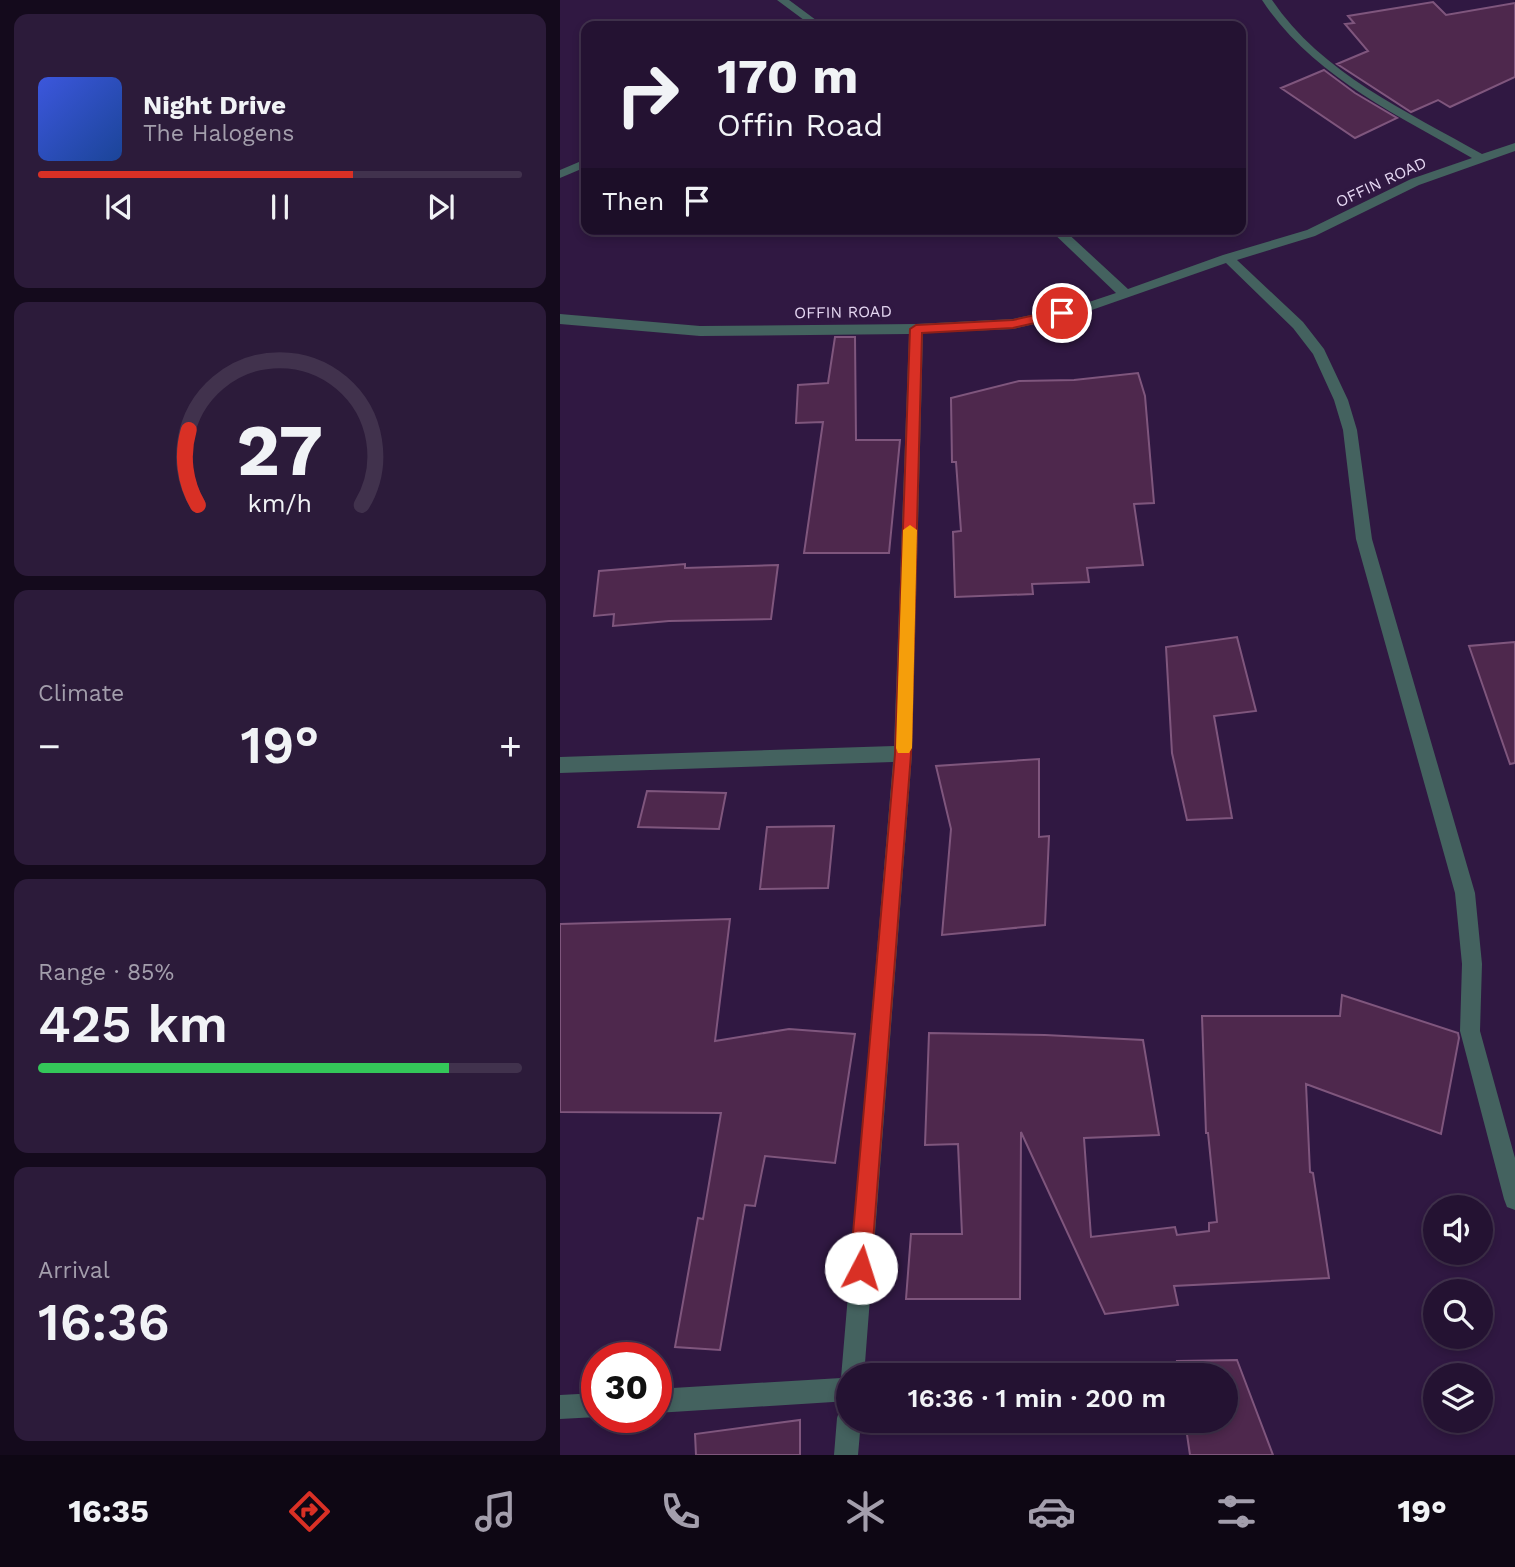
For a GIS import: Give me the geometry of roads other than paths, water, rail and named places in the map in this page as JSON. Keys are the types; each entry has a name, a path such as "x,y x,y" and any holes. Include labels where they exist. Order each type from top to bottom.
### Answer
{"street":[{"path":"782,0 812,21"},
{"path":"1267,0 1281,24 1342,76 1480,158"},
{"name":"OFFIN ROAD","path":"560,319 699,331 916,329 1013,324 1086,308 1228,258 1311,233 1415,183 1515,147"},
{"path":"560,173 581,165"},
{"path":"1062,235 1127,295"},
{"path":"1228,258 1298,325 1319,352 1341,400 1350,430 1364,539 1465,893 1472,964 1470,1031 1515,1199"},
{"path":"853,1363 903,754 916,329"},
{"path":"560,765 903,754"},
{"path":"672,1400 836,1390"},
{"path":"560,1407 581,1406"},
{"path":"846,1455 848,1433"}]}
